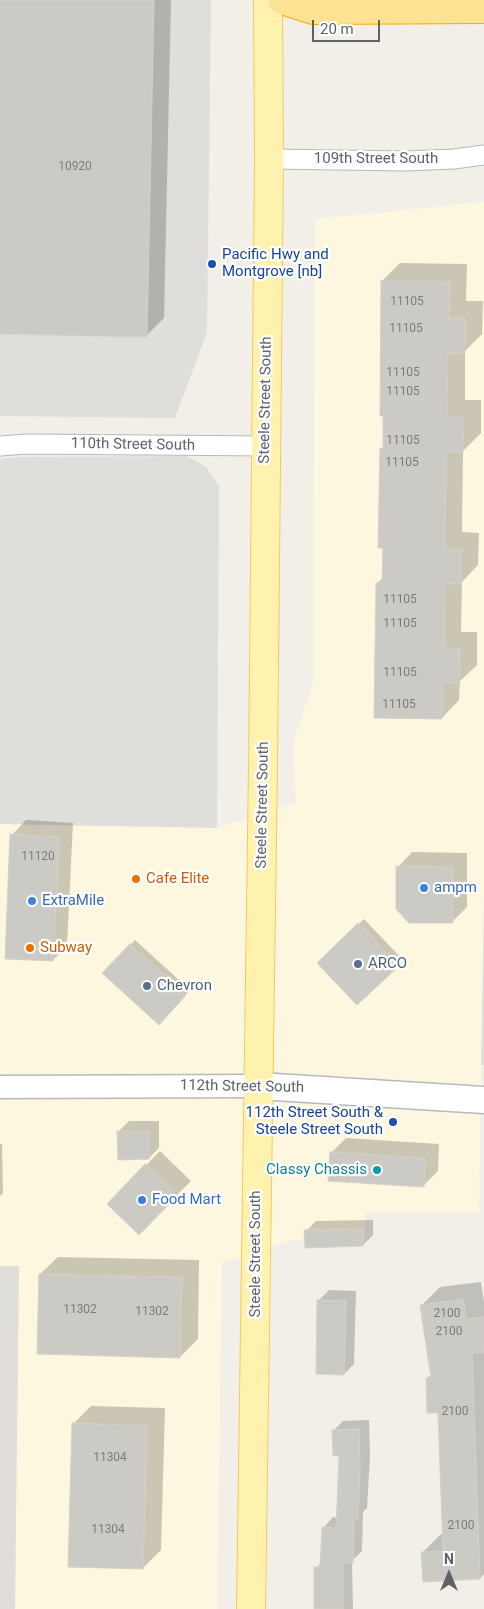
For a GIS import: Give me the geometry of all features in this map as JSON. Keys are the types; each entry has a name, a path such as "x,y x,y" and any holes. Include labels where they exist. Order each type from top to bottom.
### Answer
{"highway":[{"path":"282,0 313,10 484,9"}],"main road":[{"name":"Steele Street South","path":"252,1609 269,159 268,0"},
{"name":"112th Street South","path":"259,1086 484,1100"}],"street":[{"name":"109th Street South","path":"269,159 406,161 454,159 484,155"},
{"name":"110th Street South","path":"0,446 27,444 266,446"},
{"name":"112th Street South","path":"0,1087 259,1086"}],"shaded area":[{"path":"0,0 211,0 207,332 175,418 0,416"},
{"path":"484,202 484,898 479,1213 365,1213 365,1240 292,1240 222,1263 217,1609 15,1609 19,1266 0,1266 0,824 217,828 296,803 293,743 313,683 315,219"},
{"path":"187,456 206,467 219,486 217,828 0,824 0,459 18,457"},
{"path":"484,898 484,1065 481,1065"},
{"path":"0,1266 19,1266 15,1609 0,1609"}],"building":[{"path":"0,0 154,0 147,337 0,334"},
{"path":"381,281 450,282 449,318 465,318 465,353 448,353 447,417 464,417 463,453 446,452 445,550 461,550 461,584 445,584 444,649 460,649 459,684 443,683 442,719 374,718 376,583 382,583 383,548 378,548 380,448 383,448 383,416 380,416"},
{"path":"10,834 59,837 53,961 5,959"},
{"name":"ampm","path":"396,866 453,867 453,923 409,923 396,909"},
{"name":"ARCO","path":"358,923 399,966 357,1005 317,963"},
{"name":"Chevron","path":"130,944 186,995 159,1025 102,973"},
{"path":"117,1131 149,1131 149,1159 118,1160"},
{"name":"Classy Chassis","path":"330,1152 425,1158 424,1187 328,1181"},
{"name":"Food Mart","path":"145,1164 177,1196 139,1235 107,1204"},
{"path":"363,1229 363,1246 305,1248 304,1230"},
{"path":"39,1274 182,1277 180,1358 37,1354"},
{"path":"463,1299 466,1319 484,1317 484,1352 472,1353 480,1579 423,1582 421,1552 443,1551 438,1413 427,1413 426,1378 431,1378 420,1305"},
{"path":"317,1300 346,1301 344,1375 316,1374"},
{"path":"72,1423 147,1426 143,1569 68,1567"},
{"path":"359,1429 358,1520 354,1519 353,1563 343,1563 343,1609 314,1609 314,1567 320,1567 322,1527 336,1528 339,1456 333,1456 332,1430"}],"place":[{"name":"Pacific Hwy and Montgrove [nb]","path":"212,264"},
{"name":"Cafe Elite","path":"136,879"},
{"name":"ampm","path":"424,888"},
{"name":"ExtraMile","path":"32,901"},
{"name":"Subway","path":"30,948"},
{"name":"ARCO","path":"358,964"},
{"name":"Chevron","path":"147,986"},
{"name":"112th Street South & Steele Street South","path":"393,1122"},
{"name":"Classy Chassis","path":"377,1170"},
{"name":"Food Mart","path":"142,1200"}]}
